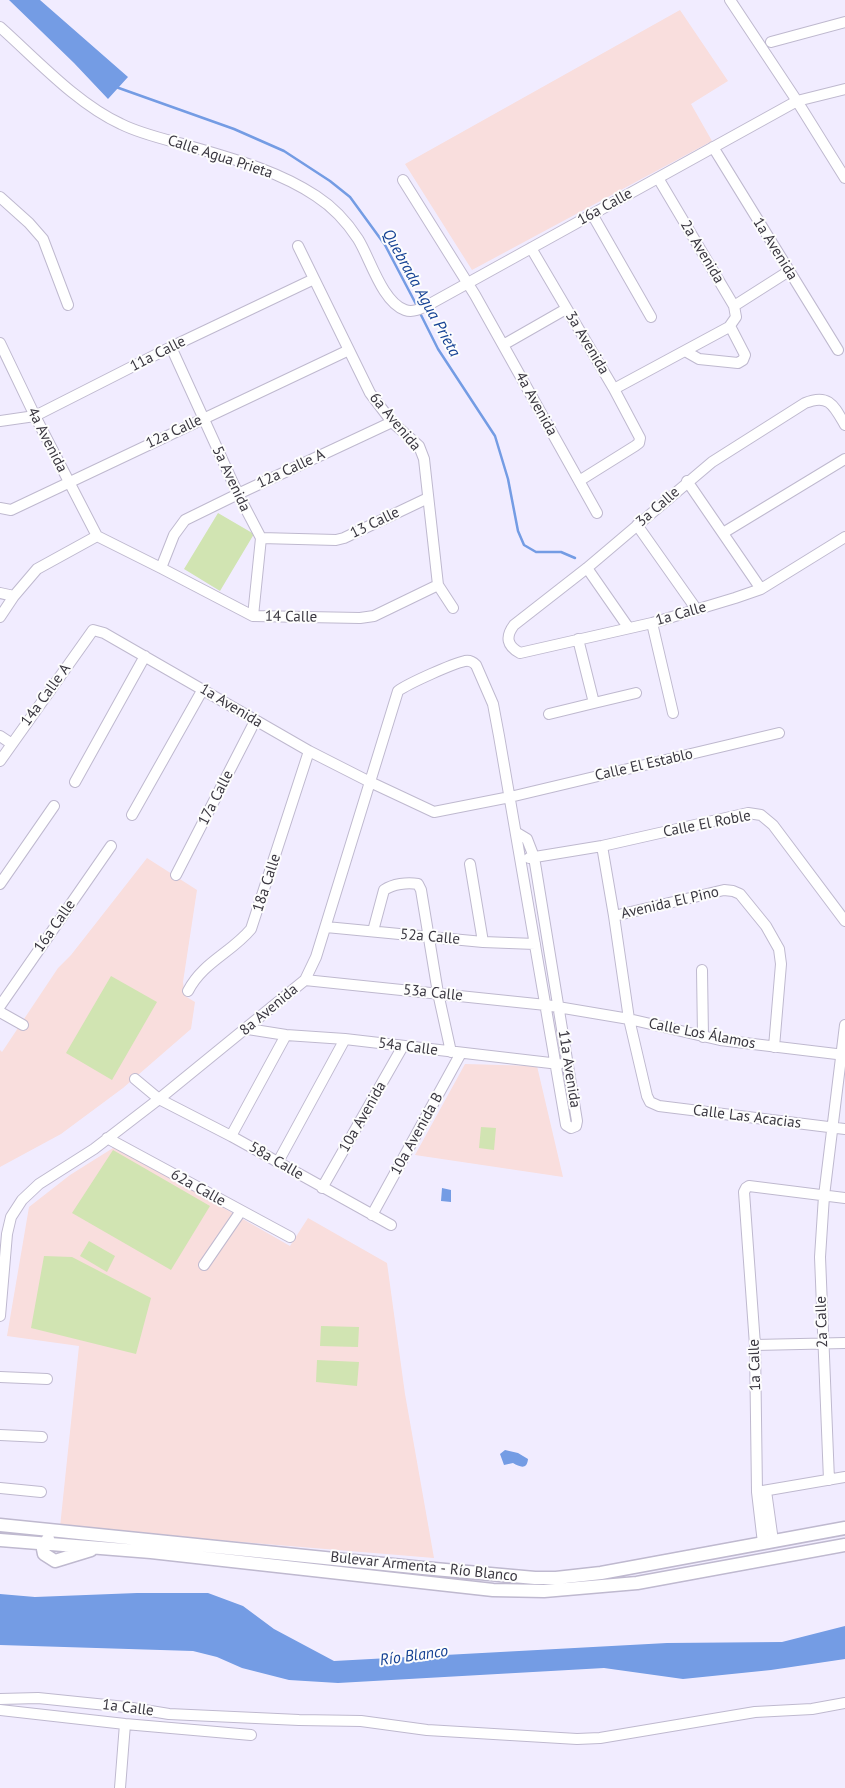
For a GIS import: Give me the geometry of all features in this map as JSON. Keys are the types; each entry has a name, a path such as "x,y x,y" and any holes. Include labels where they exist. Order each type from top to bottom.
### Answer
{"main road":[{"name":"Bulevar Armenta - Río Blanco","path":"0,1525 535,1578 556,1578 601,1573 845,1528"},
{"path":"45,1544 52,1535 131,1543 144,1540"},
{"name":"Bulevar Armenta - Río Blanco","path":"0,1540 151,1552 493,1590 564,1590 645,1582 845,1545"},
{"path":"768,1542 766,1548 770,1549 816,1541 830,1547"},
{"path":"332,1572 358,1567 418,1573 423,1568"}],"street":[{"path":"730,0 845,178"},
{"path":"771,42 845,22"},
{"name":"Calle Agua Prieta","path":"0,27 76,96 106,117 148,135 247,163 301,186 318,197 348,224 394,303 413,312"},
{"name":"16a Calle","path":"413,312 797,101 845,89"},
{"name":"1a Avenida","path":"712,147 838,350"},
{"name":"2a Avenida","path":"658,178 734,306"},
{"name":"4a Avenida","path":"403,180 475,295 597,513"},
{"path":"0,197 36,229 43,239 68,305"},
{"path":"592,214 651,317"},
{"name":"6a Avenida","path":"298,246 370,394 392,422 419,446 424,459 438,585 453,608"},
{"name":"3a Avenida","path":"531,248 639,435 640,440 635,446 579,481"},
{"path":"614,389 730,326 736,317 734,306 789,271"},
{"name":"11a Calle","path":"0,421 35,416 171,347 314,279"},
{"path":"503,345 566,309"},
{"path":"685,351 699,359 738,363 744,360 745,355 730,326"},
{"name":"4a Avenida","path":"0,343 35,416 97,536"},
{"name":"5a Avenida","path":"171,347 238,494 261,538"},
{"name":"12a Calle","path":"0,508 11,510 349,350"},
{"name":"3a Calle","path":"508,641 509,631 514,625 587,568 712,462 805,403 813,400 828,401 835,407 845,425"},
{"name":"12a Calle A","path":"161,568 174,534 185,520 392,422"},
{"path":"723,533 845,459"},
{"path":"688,481 761,588"},
{"name":"13 Calle","path":"261,538 336,540 344,538 428,498"},
{"path":"637,525 697,610"},
{"path":"0,617 14,596 36,570 97,536"},
{"name":"14 Calle","path":"97,536 253,616 360,618 374,616 438,585"},
{"name":"1a Calle","path":"508,641 520,653 652,623 697,610 761,588 845,537"},
{"path":"253,616 261,538"},
{"path":"587,568 628,627"},
{"path":"0,593 14,596"},
{"path":"652,623 673,713"},
{"name":"1a Avenida","path":"93,630 104,632 255,721 370,782"},
{"name":"14a Calle A","path":"0,761 93,630"},
{"path":"578,639 594,703"},
{"path":"75,782 145,656"},
{"name":"8a Avenida","path":"0,1316 2,1269 7,1234 11,1217 22,1200 40,1184 108,1138 160,1099 305,980 316,958 326,927 398,691 465,661 472,661"},
{"name":"11a Avenida","path":"472,661 476,665 493,704 517,833 566,1126 571,1128 576,1126 577,1121 534,857 527,839 517,833"},
{"path":"132,815 203,689"},
{"path":"549,714 636,693"},
{"name":"17a Calle","path":"176,875 255,721"},
{"name":"Calle El Establo","path":"370,782 434,812 510,797 779,733"},
{"path":"0,736 12,744"},
{"name":"18a Calle","path":"188,991 194,980 208,965 244,937 251,928 309,751"},
{"path":"0,884 54,806"},
{"name":"Calle El Roble","path":"520,859 602,846 748,813 761,815 773,826 845,921"},
{"name":"16a Calle","path":"0,1006 111,846"},
{"path":"602,846 629,1019"},
{"path":"470,864 483,942"},
{"path":"374,931 384,890 389,887 411,883 418,884 421,890 438,993 456,1053"},
{"name":"Avenida El Pino","path":"614,916 724,890 733,890 740,894 766,926 778,949 781,964 774,1047"},
{"name":"52a Calle","path":"326,927 483,942 535,944"},
{"path":"702,970 703,1037"},
{"name":"53a Calle","path":"305,980 438,993 560,1008"},
{"name":"Calle Los Álamos","path":"560,1008 629,1019 703,1037 843,1055"},
{"path":"0,1012 23,1025"},
{"name":"Calle Las Acacias","path":"629,1019 650,1102 659,1106 845,1129"},
{"name":"2a Calle","path":"829,1480 820,1257 824,1196 843,1055 845,1025"},
{"name":"54a Calle","path":"248,1028 286,1035 345,1039 568,1066"},
{"path":"232,1136 286,1035"},
{"path":"278,1162 345,1039"},
{"name":"10a Avenida","path":"322,1188 403,1046"},
{"name":"10a Avenida B","path":"372,1215 456,1053"},
{"name":"58a Calle","path":"135,1079 160,1099 232,1136 391,1225"},
{"name":"62a Calle","path":"108,1138 290,1237"},
{"name":"1a Calle","path":"768,1542 762,1491 755,1345 744,1192 749,1186 824,1196"},
{"path":"824,1196 845,1198"},
{"path":"204,1265 241,1211"},
{"path":"755,1345 845,1343"},
{"path":"0,1377 47,1379"},
{"path":"0,1435 42,1437"},
{"path":"762,1491 845,1477"},
{"path":"0,1488 40,1492"},
{"name":"1a Calle","path":"0,1705 38,1698 126,1707 169,1714 361,1721 427,1730 577,1739 600,1738 755,1712 812,1709 845,1703"},
{"path":"0,1705 125,1724 251,1735"},
{"path":"120,1788 125,1724"}],"shaded area":[{"path":"680,10 728,81 691,104 712,141 472,270 405,164"},
{"path":"147,858 197,890 183,982 185,996 195,1002 191,1029 123,1088 61,1134 0,1167 0,1050 2,1052 58,968 71,955"},
{"path":"465,1064 537,1066 563,1177 415,1155"},
{"path":"113,1148 119,1148 290,1246 308,1218 387,1263 405,1394 434,1558 60,1527 79,1346 7,1336 29,1207 70,1175"}],"green space":[{"path":"218,513 254,534 220,591 184,569"},
{"path":"111,976 157,1002 112,1080 66,1053"},
{"path":"481,1127 496,1128 494,1150 479,1148"},
{"path":"113,1150 210,1206 171,1270 72,1213"},
{"path":"89,1241 115,1256 107,1272 80,1256"},
{"path":"44,1256 72,1257 151,1298 136,1354 31,1328"},
{"path":"321,1326 359,1327 358,1347 320,1346"},
{"path":"317,1360 359,1362 357,1386 316,1382"}],"water":[{"path":"9,0 40,0 128,77 108,99"},
{"path":"442,1188 451,1190 451,1202 441,1201"},
{"path":"505,1450 518,1453 528,1459 526,1465 521,1466 513,1463 504,1465 500,1454"},
{"path":"137,1593 208,1593 243,1606 274,1629 334,1661 667,1643 782,1642 845,1626 845,1659 771,1670 683,1679 604,1668 338,1683 289,1680 242,1668 217,1657 193,1651 0,1645 0,1594 35,1597"}],"waterway":[{"name":"Quebrada Agua Prieta","path":"116,87 234,129 284,151 330,181 350,197 385,245 417,306"},
{"name":"Quebrada Agua Prieta","path":"419,311 438,349 495,436 508,479 518,531 524,545 536,552 561,552 575,558"}],"water label":[{"name":"Río Blanco","path":"414,1656"}]}
